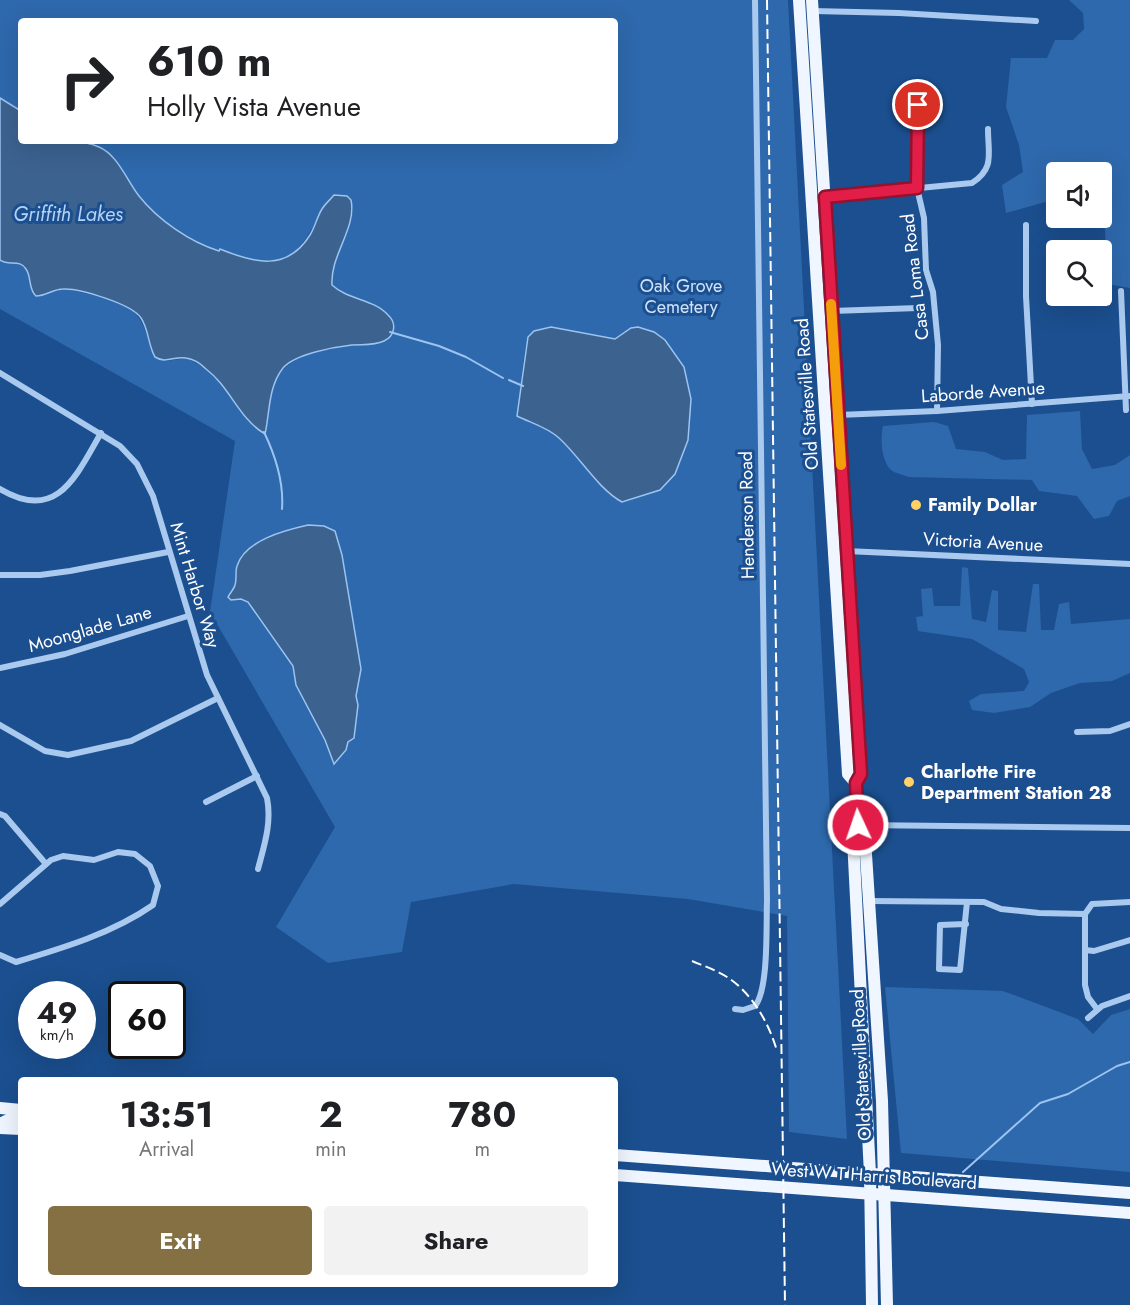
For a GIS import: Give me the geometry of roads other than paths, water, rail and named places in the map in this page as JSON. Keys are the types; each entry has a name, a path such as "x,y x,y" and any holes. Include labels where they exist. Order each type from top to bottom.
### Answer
{"main road":[{"name":"Old Statesville Road","path":"799,0 840,551 861,774 856,783 858,825 853,839 870,1174 874,1305"},
{"name":"Old Statesville Road","path":"812,6 838,415 840,551"},
{"name":"Old Statesville Road","path":"858,825 865,839 882,1101 887,1305"},
{"path":"2,1110 18,1110"},
{"path":"0,1126 10,1119 18,1119"},
{"path":"0,1126 18,1129"},
{"name":"West W T Harris Boulevard","path":"618,1155 1130,1193"},
{"name":"West W T Harris Boulevard","path":"618,1175 1130,1213"}],"street":[{"name":"Henderson Road","path":"735,1009 743,1010 755,1006 761,996 765,967 767,892 755,0"},
{"path":"812,6 1036,21"},
{"name":"Casa Loma Road","path":"918,105 917,188 924,218 926,270 933,292 938,345 937,411"},
{"path":"825,197 972,183 988,169 988,129"},
{"path":"1026,225 1026,296 1032,404"},
{"path":"1121,291 1126,410"},
{"path":"832,311 918,308"},
{"name":"Mint Harbor Way","path":"0,373 101,433 125,450 141,471 153,496 202,663 267,798 268,829 258,869"},
{"name":"Laborde Avenue","path":"838,415 937,411 1127,397"},
{"path":"0,489 15,498 29,501 45,500 57,495 71,483 101,433"},
{"name":"Victoria Avenue","path":"840,551 1130,564"},
{"path":"0,575 39,575 70,571 168,552"},
{"name":"Moonglade Lane","path":"0,668 64,654 188,616"},
{"path":"0,725 45,751 68,755 131,741 218,698"},
{"path":"1077,732 1110,731 1130,724"},
{"path":"206,802 257,776"},
{"path":"0,814 5,816 46,864"},
{"path":"858,825 1130,828"},
{"path":"0,903 51,860 63,856 94,860 118,852 135,854 150,866 158,886 153,905 133,919 16,962 0,955"},
{"path":"869,901 984,902 1001,909 1085,914"},
{"path":"966,924 940,925 939,969 960,970 966,924 967,902"},
{"path":"1097,1009 1088,997 1085,985 1085,914 1092,904 1130,902"},
{"path":"1085,950 1094,951 1130,940"},
{"path":"1088,1018 1097,1009 1130,996"}],"water":[{"name":"Griffith Lakes","path":"0,98 18,109 18,144 90,144 99,147 112,156 139,196 165,222 197,242 219,251 220,249 245,258 269,261 291,255 301,247 312,232 322,209 334,195 347,196 351,200 352,210 332,274 332,285 382,310 391,318 394,329 388,339 376,344 344,346 315,352 289,363 278,375 275,383 265,434 248,420 222,385 200,364 186,358 163,360 155,357 144,323 127,307 105,298 71,289 59,289 36,296 24,266 0,260"},
{"path":"551,327 615,339 631,328 638,327 654,332 665,340 684,367 691,399 688,440 675,474 660,490 622,502 597,481 559,438 544,428 517,416 528,337 534,331"},
{"path":"308,525 324,526 335,531 342,555 361,669 356,696 358,705 354,738 348,742 346,750 334,764 325,740 296,685 293,666 248,602 241,599 231,600 228,597 235,585 237,566 248,549 267,538"}],"waterway":[{"path":"390,332 439,346 466,357 503,378"},
{"path":"509,380 523,386"},
{"path":"264,432 278,470 282,489 282,509"},
{"path":"963,1172 1040,1103 1068,1094 1117,1066 1130,1062"}],"railway":[{"path":"767,0 785,1305"},
{"path":"692,961 723,975 744,991 764,1020 777,1051"}],"place":[{"name":"Family Dollar","path":"916,505"},
{"name":"Charlotte Fire Department Station 28","path":"909,782"}],"park label":[{"name":"Oak Grove Cemetery","path":"681,296"}]}
